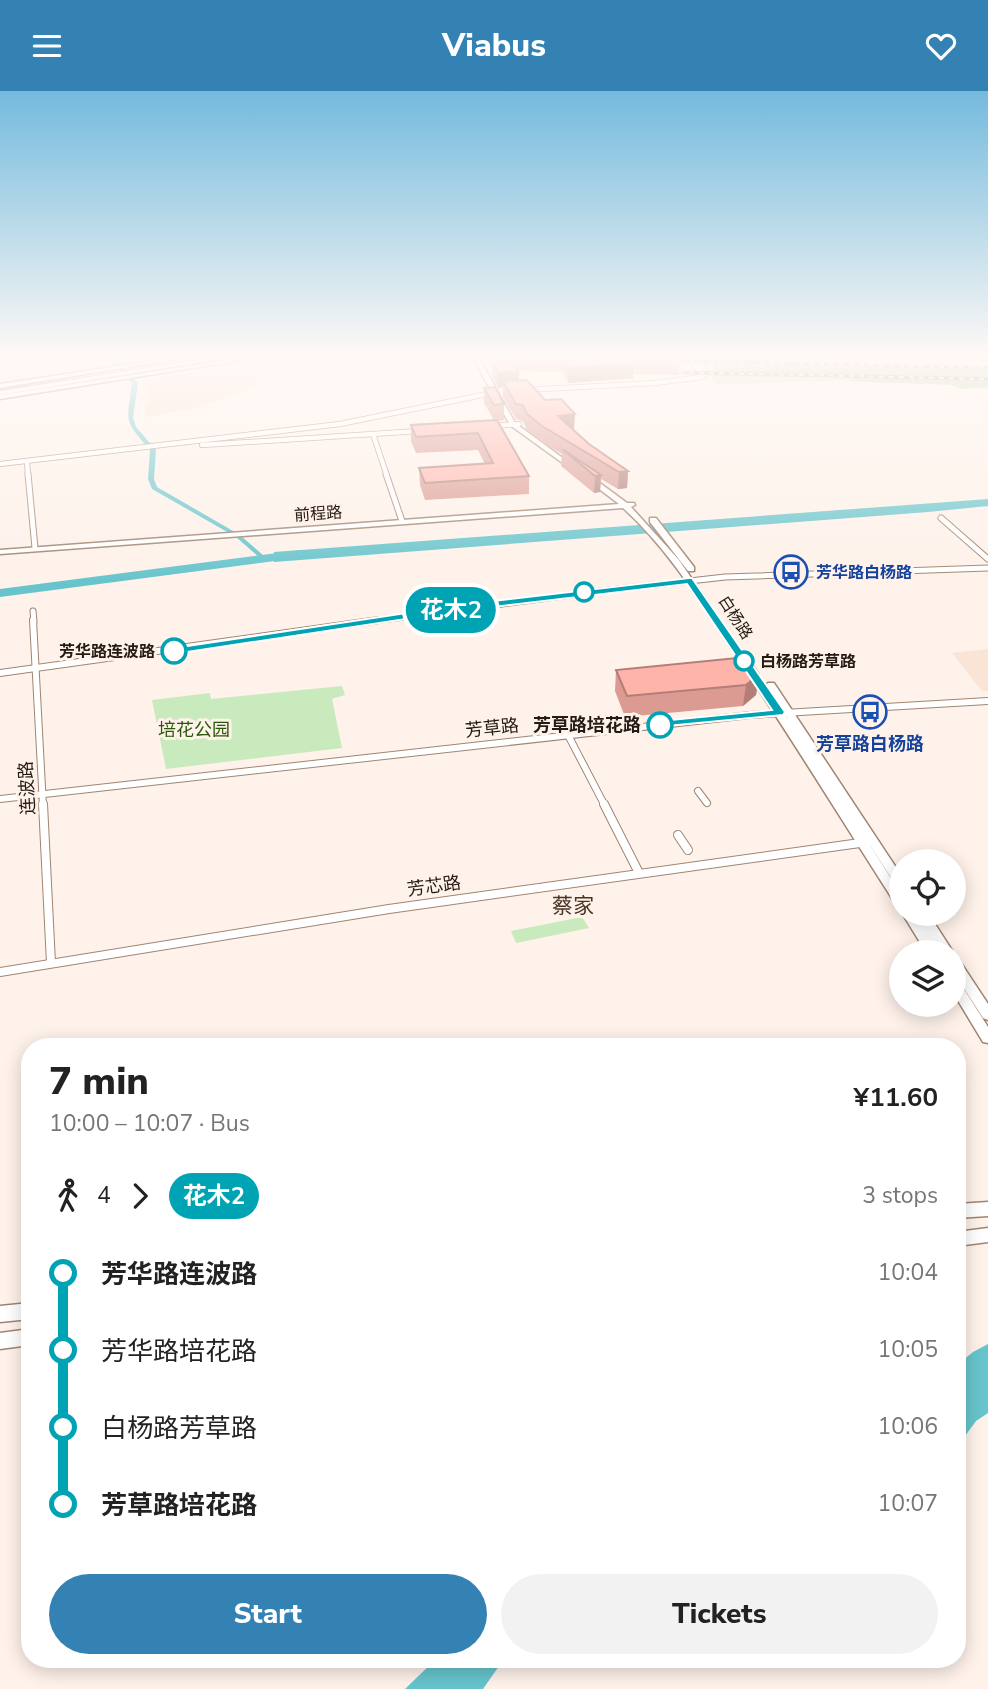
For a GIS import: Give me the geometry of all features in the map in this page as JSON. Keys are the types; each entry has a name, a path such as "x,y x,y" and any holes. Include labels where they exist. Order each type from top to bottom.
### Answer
{"main road":[{"name":"白杨路","path":"525,433 538,445 652,519 664,532 868,842 889,881"},
{"name":"白杨路","path":"528,433 604,479 638,504"},
{"name":"前程路","path":"0,552 638,504"},
{"name":"白杨路","path":"644,515 653,533 694,580"},
{"name":"白杨路","path":"868,842 889,869"},
{"path":"966,981 988,1015"},
{"path":"966,1003 988,1038"},
{"path":"966,1210 988,1209"},
{"path":"966,1239 988,1235"},
{"path":"0,1314 21,1312"},
{"path":"0,1341 21,1338"}],"street":[{"path":"0,464 268,433"},
{"path":"181,443 215,445 393,433"},
{"path":"373,434 402,521"},
{"path":"27,461 35,548"},
{"path":"941,518 988,559"},
{"path":"0,673 459,608 694,580 988,568"},
{"name":"连波路","path":"33,611 51,963"},
{"name":"芳草路","path":"0,799 784,712 988,701"},
{"path":"568,735 639,873"},
{"path":"698,791 707,803"},
{"path":"678,835 688,850"},
{"name":"芳芯路","path":"0,972 308,921 868,842"}],"shaded area":[{"path":"481,583 490,600 427,609 419,589"},
{"path":"988,649 988,691 982,691 952,653"}],"green space":[{"name":"培花公园","path":"342,686 345,695 332,699 342,748 166,769 152,700 210,693 211,699"},
{"path":"582,917 589,928 516,943 511,931"}],"water":[{"path":"988,499 988,506 928,512 274,562 274,552"},
{"path":"988,1344 988,1413 976,1421 966,1435 966,1358"},
{"path":"427,1668 498,1668 483,1689 405,1689"}],"building":[{"path":"414,433 504,433 529,476 425,483 419,468 493,463 478,433 416,437"},
{"path":"553,433 576,433 628,471 619,472"},
{"path":"562,449 601,475 595,476"},
{"path":"747,657 759,674 746,685 627,696 616,670"}],"waterway":[{"path":"138,433 153,450 151,479 154,488 238,536 262,557"},
{"path":"0,593 301,554"}],"bus line":[{"name":"花木2","path":"174,651 459,608 689,580 779,712 660,725"}],"place":[{"name":"芳华路白杨路","path":"791,572"},
{"name":"芳华路连波路","path":"174,651"},
{"name":"白杨路芳草路","path":"744,661"},
{"name":"芳草路白杨路","path":"870,712"},
{"name":"芳草路培花路","path":"660,725"}],"district":[{"name":"蔡家","path":"573,906"}]}
